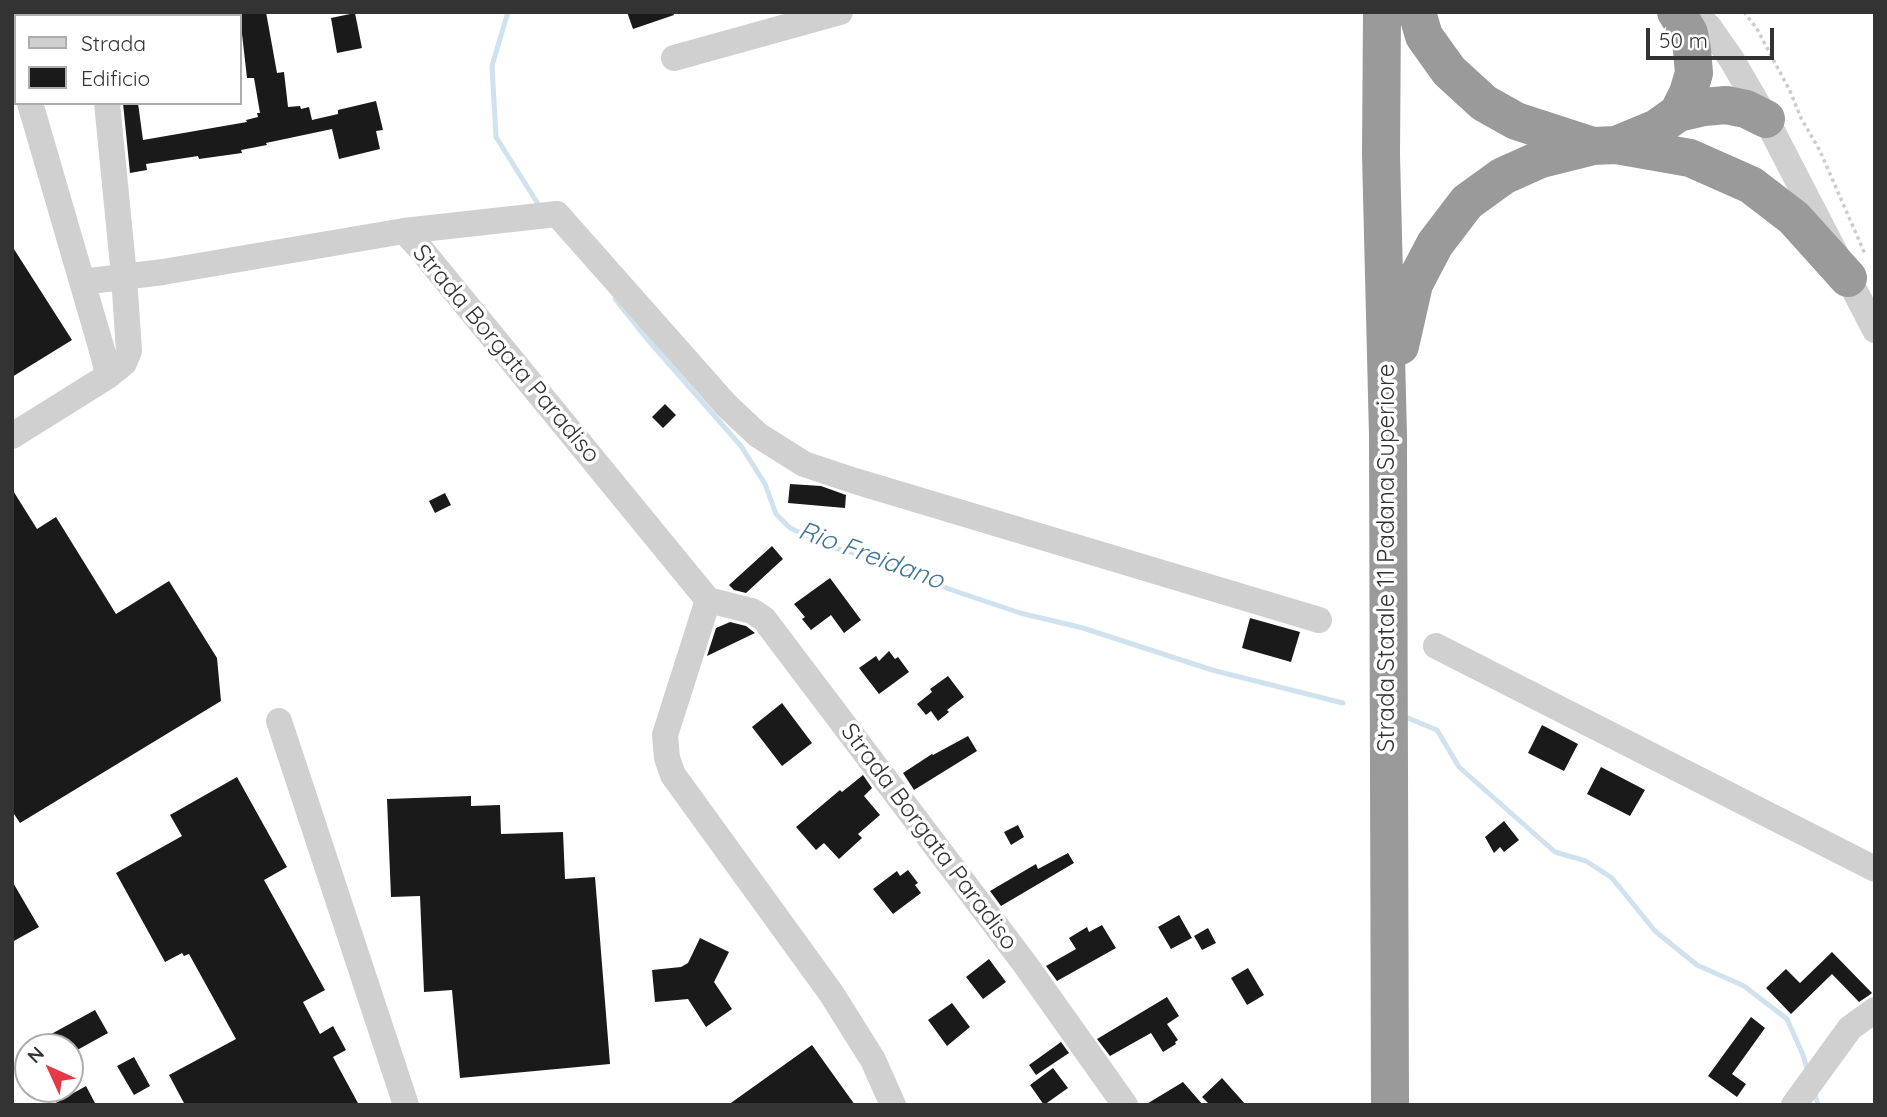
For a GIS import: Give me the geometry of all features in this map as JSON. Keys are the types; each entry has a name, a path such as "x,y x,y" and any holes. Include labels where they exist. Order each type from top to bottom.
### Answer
{"highway":[{"name":"Strada Statale 11 Padana Superiore","path":"1360,12 1366,468 1369,1105"},
{"name":"Strada Statale 11 Padana Superiore","path":"1382,12 1381,155 1388,435 1390,1105"},
{"path":"1417,12 1424,36 1449,71 1483,103 1516,121 1605,146 1690,158 1751,185 1859,270"},
{"path":"1676,12 1689,33 1693,73 1688,93 1678,113"},
{"path":"1388,435 1401,343 1414,284 1434,244 1467,202 1503,176 1541,159 1605,146 1657,128 1678,113 1726,105 1766,119"}],"street":[{"path":"674,58 839,12"},
{"path":"1694,12 1709,27 1732,60 1859,270 1875,330"},
{"path":"31,105 108,376"},
{"path":"12,436 108,376 124,363 129,351 107,105"},
{"path":"404,231 557,214 727,406 758,435 804,464 1319,620"},
{"name":"Strada Borgata Paradiso","path":"82,282 163,272 404,231 708,600 752,611 764,619 1025,964 1125,1105"},
{"path":"708,600 665,735 670,767 673,775 831,993 873,1060 893,1105"},
{"path":"1436,646 1875,869"},
{"path":"279,721 406,1105"},
{"path":"1800,1098 1850,1028 1875,1010"}],"path":[{"path":"1744,12 1757,29 1820,151 1859,270"}],"building":[{"path":"266,12 277,73 284,72 288,107 309,107 312,120 338,114 338,110 376,101 383,130 376,131 380,149 339,159 332,129 266,143 267,145 241,150 242,153 146,164 147,170 130,173 123,105 138,105 143,140 247,122 246,120 258,117 257,113 260,113 254,78 247,78 242,14 238,14"},
{"path":"627,12 673,12 674,15 633,29"},
{"path":"355,13 362,48 337,53 331,18"},
{"path":"12,246 72,340 12,377"},
{"path":"665,404 676,415 663,428 652,417"},
{"path":"790,484 821,486 846,495 845,508 788,503"},
{"path":"12,489 37,529 56,517 116,614 169,581 217,658 221,701 20,823 12,811"},
{"path":"445,493 451,505 435,513 429,501"},
{"path":"772,546 783,559 746,593 734,590 729,585"},
{"path":"830,578 861,620 844,633 831,615 811,630 794,604"},
{"path":"1250,618 1300,632 1291,662 1242,648"},
{"path":"730,622 746,626 755,633 707,656 716,628"},
{"path":"889,651 895,659 898,657 909,672 879,694 859,668 876,656 879,661"},
{"path":"948,676 964,697 938,721 931,711 926,715 917,704 932,692 930,689"},
{"path":"782,703 812,743 782,766 752,727"},
{"path":"1542,725 1578,744 1564,771 1528,753"},
{"path":"968,736 977,751 914,790 903,773 932,754"},
{"path":"1601,767 1645,790 1630,816 1587,794"},
{"path":"863,775 872,788 864,796 880,815 858,834 862,838 839,859 824,843 816,850 796,827 840,790 842,792"},
{"path":"237,777 287,867 264,880 325,990 303,1002 320,1034 333,1026 346,1050 333,1057 359,1105 185,1105 169,1075 236,1039 189,954 184,956 182,953 165,962 116,873 182,836 170,815"},
{"path":"471,796 471,806 500,805 501,834 563,832 565,879 595,877 610,1064 460,1078 452,990 424,992 420,896 391,897 387,799"},
{"path":"1504,821 1519,840 1504,852 1500,847 1494,853 1485,837"},
{"path":"1018,825 1024,837 1011,845 1004,832"},
{"path":"1068,853 1074,863 1001,906 990,891 1036,864 1038,869"},
{"path":"908,870 918,883 915,885 921,893 893,914 873,889 897,871 900,876"},
{"path":"12,881 39,927 12,942"},
{"path":"1179,915 1192,938 1171,949 1158,927"},
{"path":"1102,925 1116,948 1057,981 1046,966 1076,949 1069,938 1087,927 1089,932"},
{"path":"1208,928 1216,943 1202,950 1194,936"},
{"path":"700,938 729,952 714,982 732,1009 706,1027 688,999 655,1002 652,970 681,967 688,963"},
{"path":"1832,952 1872,993 1859,1002 1832,974 1791,1014 1766,988 1786,969 1800,983"},
{"path":"989,959 1006,982 983,999 966,977"},
{"path":"1248,968 1264,995 1247,1005 1231,978"},
{"path":"1167,997 1179,1016 1167,1024 1178,1040 1176,1044 1163,1052 1151,1033 1110,1056 1097,1039"},
{"path":"952,1003 970,1027 947,1046 928,1020"},
{"path":"95,1010 108,1033 84,1046 84,1033 53,1033"},
{"path":"1751,1017 1765,1028 1732,1074 1746,1084 1737,1097 1708,1076"},
{"path":"1061,1042 1069,1053 1036,1075 1029,1065"},
{"path":"812,1045 855,1105 728,1105"},
{"path":"134,1057 150,1086 134,1095 117,1066"},
{"path":"1053,1068 1068,1088 1044,1105 1030,1085"},
{"path":"1222,1078 1246,1105 1210,1105 1202,1097"},
{"path":"1183,1082 1203,1105 1145,1105"},
{"path":"86,1086 96,1105 52,1105 84,1103"}],"waterway":[{"name":"Rio Freidano","path":"508,12 492,66 496,137 540,207"},
{"name":"Rio Freidano","path":"615,299 741,446 765,484 776,514 790,528 834,548 890,562 949,589 1020,613 1083,628 1212,670 1343,703"},
{"name":"Rio Freidano","path":"1403,716 1437,730 1459,767 1555,852 1586,861 1612,878 1655,931 1697,965 1744,986 1787,1019 1808,1072"},
{"name":"Rio Freidano","path":"1814,1091 1818,1105"}]}
